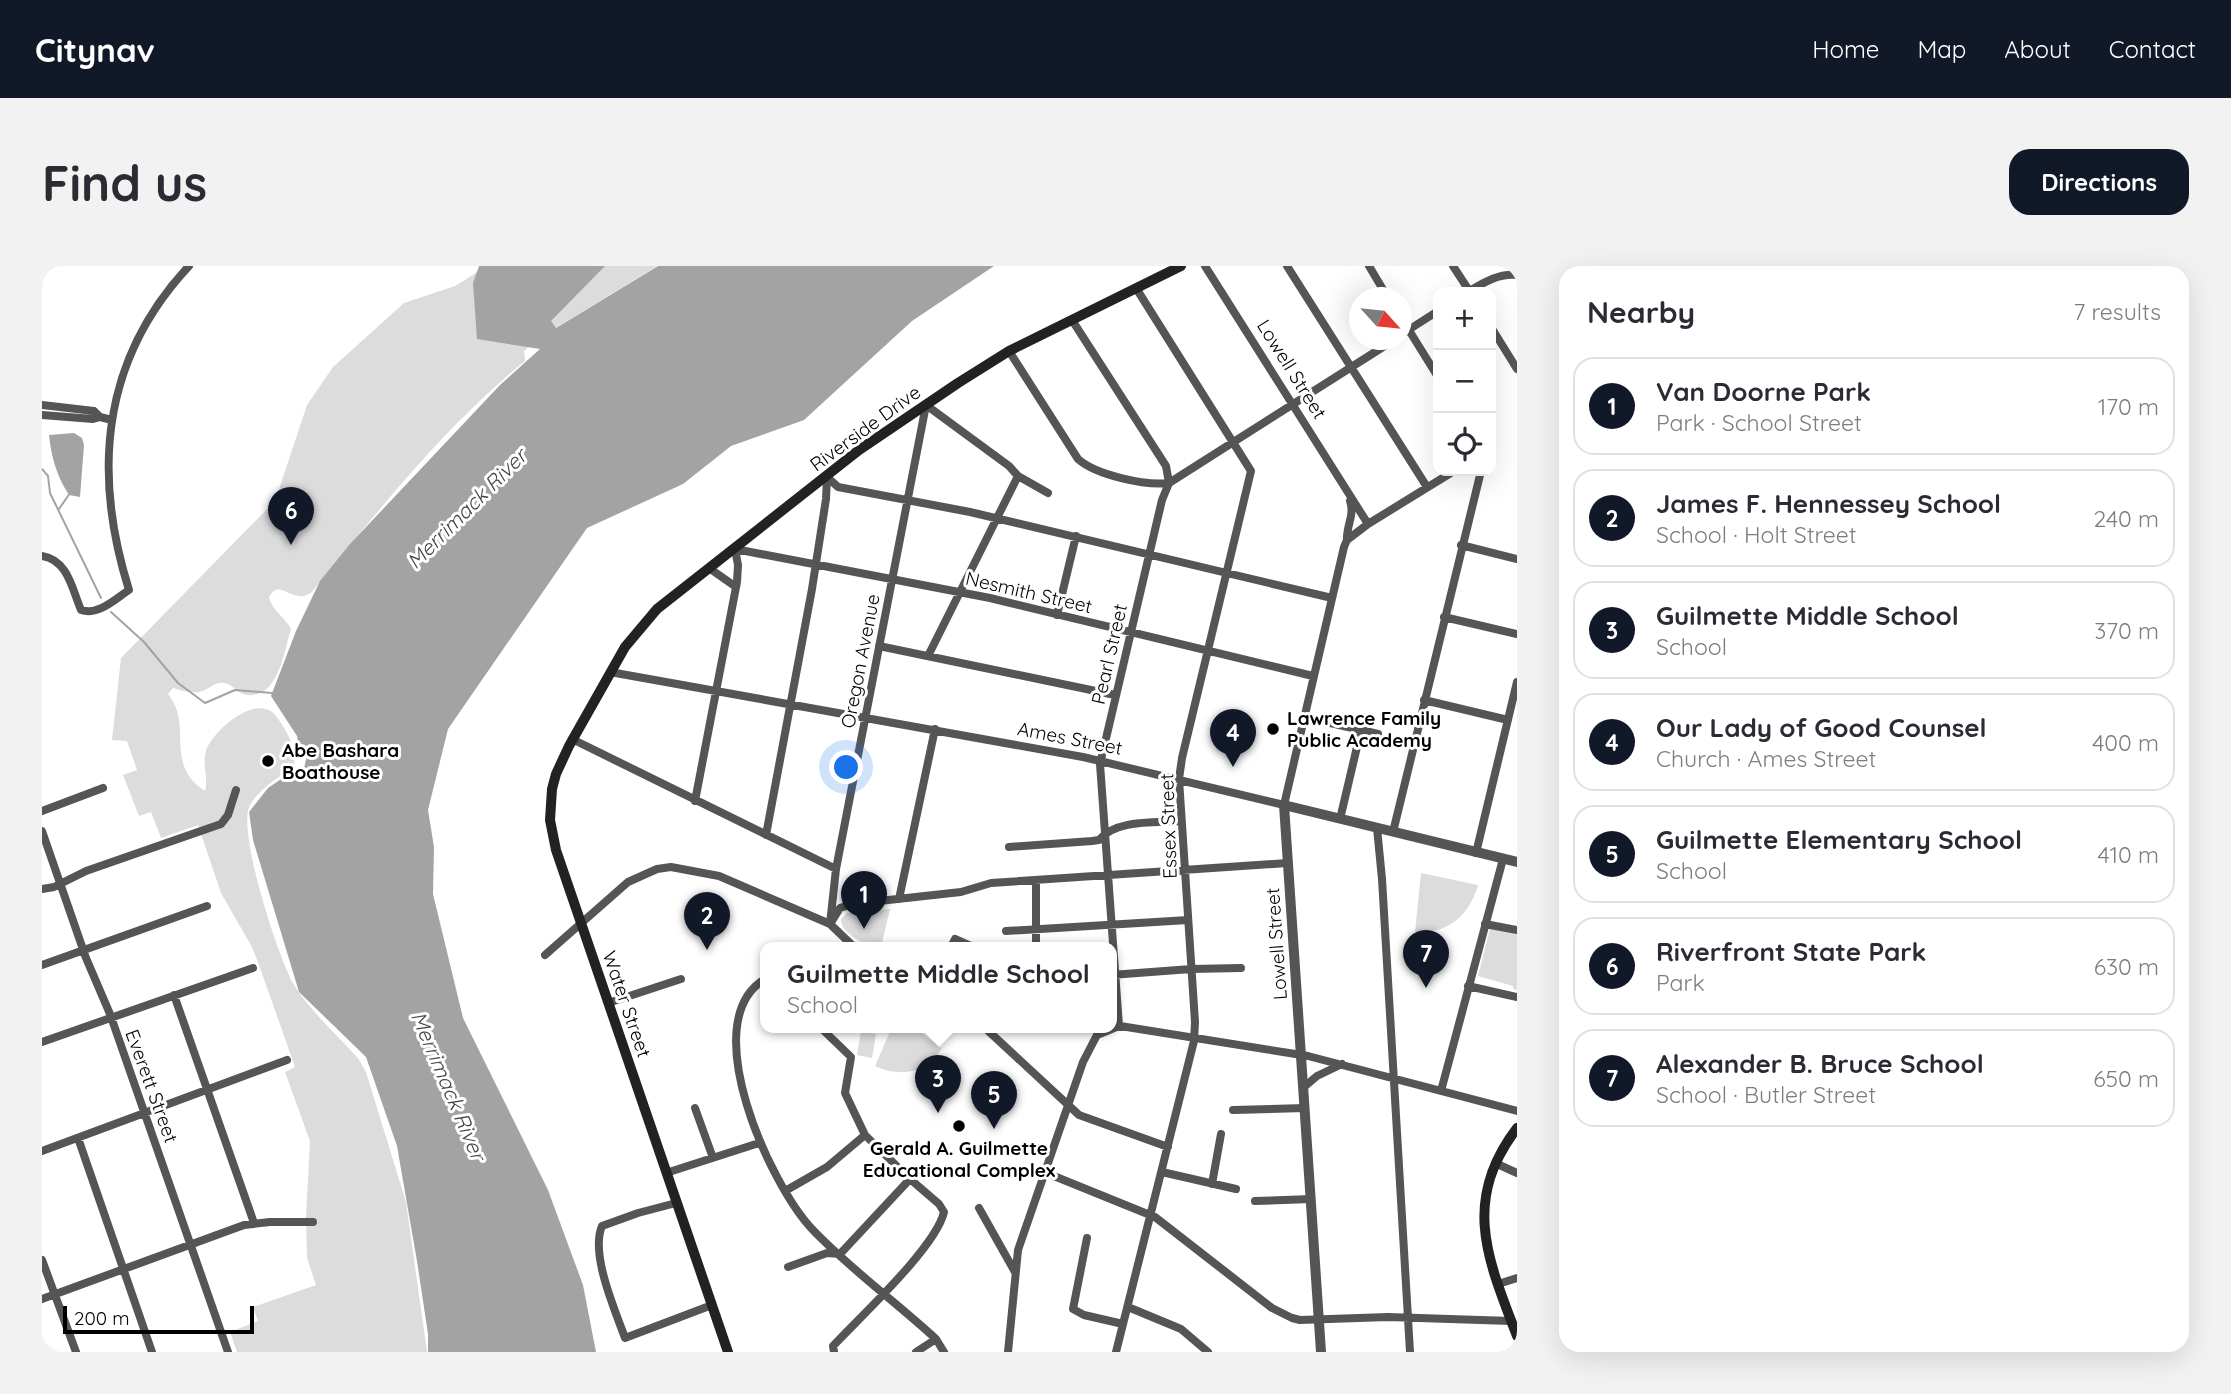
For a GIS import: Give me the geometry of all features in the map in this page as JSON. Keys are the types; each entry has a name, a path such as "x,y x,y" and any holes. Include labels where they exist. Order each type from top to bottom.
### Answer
{"main road":[{"name":"Riverside Drive","path":"610,672 631,638 657,610 859,450 1009,351 1181,266"},
{"name":"Water Street","path":"610,672 572,739 556,774 550,820 556,850 728,1352"},
{"path":"1517,1128 1495,1163 1486,1191 1484,1226 1487,1249 1517,1336"}],"street":[{"path":"42,556 56,560 63,568 81,610 98,610 129,590 117,551 109,501 108,447 117,393 140,335 167,291 189,266"},
{"name":"Lowell Street","path":"1205,266 1368,524"},
{"path":"1287,266 1427,487"},
{"path":"1368,266 1381,287"},
{"path":"1453,266 1466,287"},
{"path":"1477,287 1497,277 1517,275"},
{"name":"Essex Street","path":"1116,1352 1194,1037 1178,779 1251,471 1136,288"},
{"path":"1412,328 1433,314"},
{"path":"1072,320 1166,466 1169,483"},
{"path":"1496,335 1517,369"},
{"path":"1412,342 1433,370"},
{"path":"1009,351 1071,449 1086,466 1153,485 1169,483 1378,350"},
{"path":"42,405 94,411 100,417"},
{"path":"926,405 1009,466 1018,476 1048,493"},
{"name":"Oregon Avenue","path":"830,924 836,869 926,405"},
{"path":"42,415 93,419 100,417 112,420"},
{"path":"928,656 1018,476"},
{"path":"1347,540 1446,476"},
{"path":"1393,832 1479,476"},
{"path":"827,477 838,487 998,518 1332,598"},
{"path":"766,835 816,564 827,477"},
{"name":"Pearl Street","path":"1112,942 1100,761 1161,500 1169,483"},
{"name":"Lowell Street","path":"1321,1352 1284,805 1353,514 1348,491"},
{"path":"1057,615 1076,536"},
{"path":"1461,545 1517,559"},
{"path":"695,801 736,587 738,565 735,549"},
{"name":"Nesmith Street","path":"735,549 961,592 1313,676"},
{"path":"709,568 736,587"},
{"path":"1444,617 1517,634"},
{"path":"879,646 1115,695"},
{"name":"Ames Street","path":"610,672 1100,761 1517,862"},
{"path":"1476,852 1517,682"},
{"path":"1424,700 1508,720"},
{"path":"1304,717 1378,734"},
{"path":"899,899 935,729"},
{"path":"1340,819 1361,730"},
{"path":"572,739 836,869"},
{"path":"42,811 103,788"},
{"path":"42,889 221,824 228,815 236,790"},
{"path":"1009,847 1099,840 1105,832 1116,827 1180,821"},
{"path":"1377,828 1383,889 1409,1352"},
{"name":"Everett Street","path":"42,831 111,1017 228,1352"},
{"path":"1441,1091 1503,859"},
{"path":"830,924 840,908 852,904 961,892 991,883 1287,863"},
{"path":"545,955 628,882 657,869 671,867 719,876 830,924 847,942"},
{"path":"1035,942 1036,880"},
{"path":"42,965 207,906"},
{"path":"1006,931 1188,919"},
{"path":"1485,924 1517,930"},
{"path":"42,1042 253,968"},
{"path":"1117,975 1241,968"},
{"path":"608,1003 681,979"},
{"path":"760,982 756,984 739,1015 735,1047 743,1090 759,1143 785,1191 807,1224 936,1339 944,1352"},
{"path":"1468,986 1517,997"},
{"path":"174,995 254,1223"},
{"path":"1117,1025 1301,1054 1517,1111"},
{"path":"826,1033 851,1057 845,1093 865,1135 939,1204 944,1212 943,1220 923,1249 834,1349"},
{"path":"990,1033 1079,1115 1168,1147"},
{"path":"1008,1352 1018,1250 1083,1062 1101,1033"},
{"path":"42,1151 287,1060"},
{"path":"1304,1087 1317,1076 1342,1064"},
{"path":"695,1108 713,1158"},
{"path":"1233,1110 1305,1108"},
{"path":"1212,1184 1221,1134"},
{"path":"785,1191 827,1167 865,1135"},
{"path":"78,1138 152,1352"},
{"path":"666,1173 759,1143"},
{"path":"1495,1163 1517,1173"},
{"path":"1044,1172 1150,1215 1282,1314 1292,1318 1511,1321"},
{"path":"1162,1172 1236,1189"},
{"path":"840,1254 910,1179"},
{"path":"1255,1202 1311,1199"},
{"path":"676,1203 609,1223 602,1226 598,1235 605,1280 625,1338 712,1305"},
{"path":"979,1208 1015,1272"},
{"path":"42,1299 254,1223 313,1222"},
{"path":"1087,1238 1073,1309 1075,1312 1123,1324"},
{"path":"788,1267 827,1253 840,1254"},
{"path":"42,1260 76,1352"},
{"path":"1498,1284 1517,1278"},
{"path":"1128,1307 1181,1329 1208,1352"},
{"path":"916,1352 936,1339"}],"shaded area":[{"path":"487,266 657,266 539,338 524,351 525,361 439,442 311,593 301,596 280,590 273,592 269,597 271,602 291,629 278,671 266,689 258,694 247,695 221,683 197,692 173,688 168,694 179,719 185,769 192,780 205,791 207,748 226,725 245,712 264,709 272,712 282,724 293,746 294,767 264,788 250,805 247,819 254,866 279,950 294,985 316,1014 358,1058 366,1072 406,1202 427,1352 237,1352 230,1332 258,1321 253,1307 316,1285 307,1258 310,1141 285,1072 295,1067 259,965 252,947 221,893 198,825 161,838 151,812 139,816 123,775 137,770 127,741 112,740 121,658 275,501 307,405 333,367 404,303 455,286"},
{"path":"1421,873 1478,885 1463,914 1456,921 1438,930 1415,932"},
{"path":"890,909 882,942 862,942 845,930 841,919 847,913"},
{"path":"1490,928 1517,934 1517,990 1513,989 1513,986 1478,976"},
{"path":"861,1033 876,1034 872,1058 857,1055"},
{"path":"889,1033 921,1033 942,1048 929,1063 913,1071 894,1072 875,1066"}],"water":[{"name":"Merrimack River","path":"479,266 605,266 551,321 556,328 658,266 994,266 912,321 804,420 731,446 683,484 587,528 448,729 428,810 434,847 433,894 463,1018 548,1190 583,1285 596,1352 428,1352 428,1334 397,1146 366,1057 299,992 253,840 249,812 268,788 293,771 303,772 307,756 299,747 297,736 271,696 296,631 320,581 350,544 500,385 540,349 477,339 473,283"},
{"path":"74,433 82,438 84,445 80,497 69,495 61,481 49,435"}],"waterway":[{"path":"42,469 48,476 50,493 101,598"},
{"path":"59,509 70,493"},
{"path":"111,612 144,642 178,683 205,703 235,690 272,693"}],"place":[{"name":"Riverfront State Park","path":"291,545"},
{"name":"Lawrence Family Public Academy","path":"1273,729"},
{"name":"Abe Bashara Boathouse","path":"268,761"},
{"name":"Our Lady of Good Counsel","path":"1233,767"},
{"name":"Van Doorne Park","path":"864,929"},
{"name":"James F. Hennessey School","path":"707,950"},
{"name":"Alexander B. Bruce School","path":"1426,988"},
{"name":"Guilmette Middle School","path":"938,1113"},
{"name":"Gerald A. Guilmette Educational Complex","path":"959,1126"},
{"name":"Guilmette Elementary School","path":"994,1129"}]}
